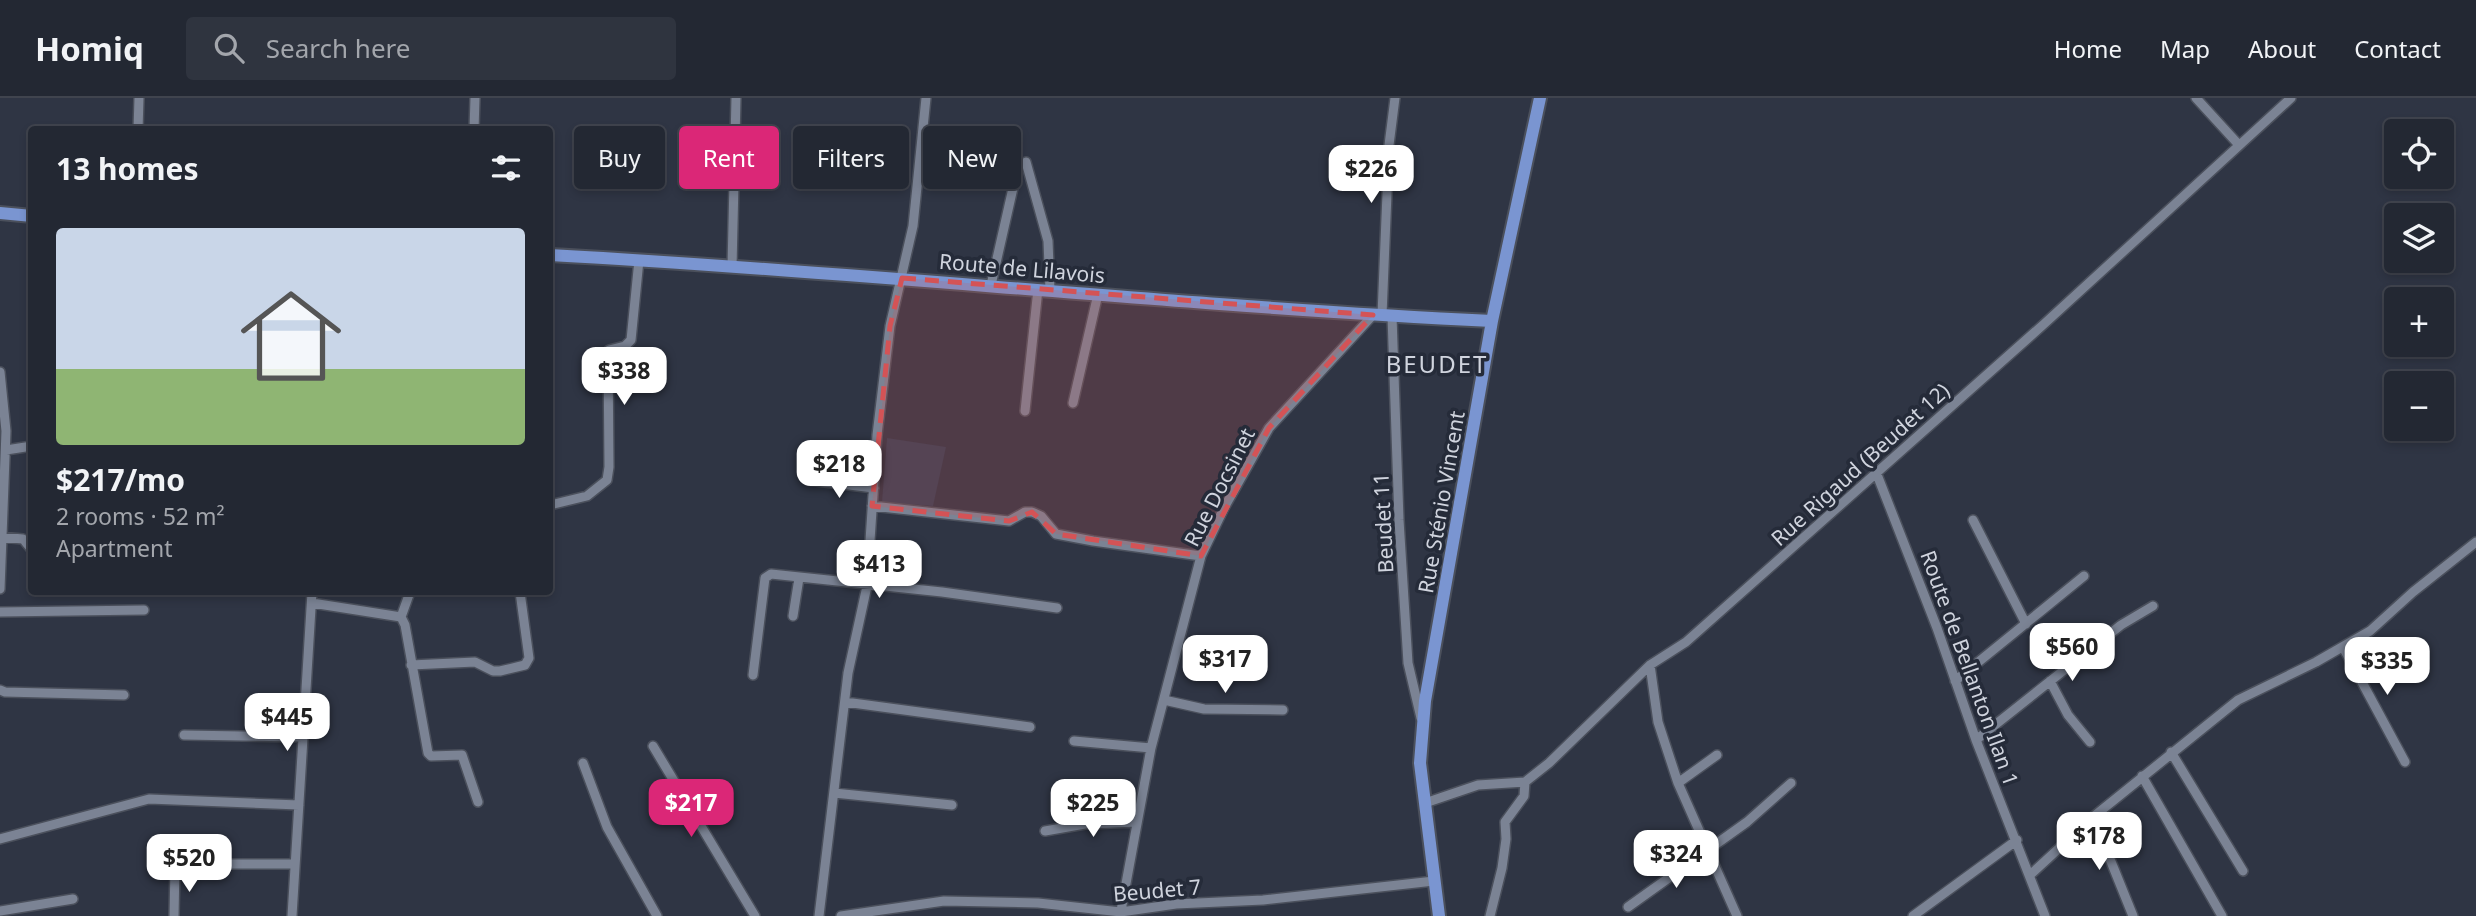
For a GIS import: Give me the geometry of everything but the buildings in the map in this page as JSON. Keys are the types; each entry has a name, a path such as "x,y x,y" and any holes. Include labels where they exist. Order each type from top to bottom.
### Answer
{"main road":[{"name":"Rue Sténio Vincent","path":"1438,916 1420,763 1425,701 1492,321 1540,98"},
{"path":"0,213 28,216"},
{"name":"Route de Lilavois","path":"553,255 1492,321"}],"street":[{"path":"138,126 139,98"},
{"path":"474,126 475,98"},
{"path":"732,267 736,98"},
{"path":"819,916 848,673 867,586 877,435 890,326 913,226 926,98"},
{"name":"Beudet 11","path":"1395,98 1389,145 1382,315 1408,663 1423,727"},
{"path":"2196,98 2239,145"},
{"name":"Rue Rigaud (Beudet 12)","path":"1525,782 1557,755 1650,665 1686,642 2044,324 2291,98"},
{"path":"1025,411 1044,289 1048,241 1026,162"},
{"path":"990,285 1013,189"},
{"path":"553,504 587,496 607,480 608,354 609,350 625,346 631,340 639,260"},
{"path":"1073,404 1098,294"},
{"name":"Rue Docsinet","path":"1121,914 1151,748 1201,556 1224,508 1269,428 1382,315"},
{"path":"0,372 6,450 0,537 0,589"},
{"path":"6,450 28,447"},
{"name":"Route de Bellanton Ilan 1","path":"1876,472 2045,916"},
{"path":"808,480 874,488"},
{"path":"872,506 1009,521 1025,512 1032,512 1041,516 1056,534 1201,556"},
{"path":"1973,520 2026,624"},
{"path":"0,537 23,539 28,545"},
{"path":"2030,875 2093,817 2238,700 2370,632 2413,592 2476,542"},
{"path":"753,675 765,578 771,574 942,592 1057,608"},
{"path":"1955,681 2084,576"},
{"path":"793,616 799,578"},
{"path":"292,916 312,595"},
{"path":"409,595 401,617 405,625 428,752 431,756 462,755 478,802"},
{"path":"411,665 475,662 494,671 525,665 529,658 520,595"},
{"path":"312,603 401,617"},
{"path":"1976,740 2121,625 2153,606"},
{"path":"0,612 144,610"},
{"path":"2343,646 2405,762"},
{"path":"1650,665 1658,722 1678,783 1737,916"},
{"path":"2050,681 2068,715 2090,742"},
{"path":"0,690 124,695"},
{"path":"1164,700 1205,709 1283,710"},
{"path":"845,702 1030,727"},
{"path":"184,735 303,737"},
{"path":"1074,741 1151,748"},
{"path":"653,746 755,916"},
{"path":"2171,752 2243,872"},
{"path":"1678,783 1717,755"},
{"path":"583,763 607,827 657,916"},
{"path":"2142,776 2222,916"},
{"path":"1425,803 1478,785 1525,782 1524,796 1505,822 1506,839 1502,868 1490,916"},
{"path":"1628,907 1747,822 1791,783"},
{"path":"834,793 952,804"},
{"path":"0,839 149,799 299,805"},
{"path":"2093,817 2133,916"},
{"path":"1045,831 1085,824 1137,822"},
{"path":"1913,916 2017,840"},
{"path":"174,916 177,864 295,864"},
{"name":"Beudet 7","path":"841,916 902,912 944,901 1038,903 1121,914 1175,904 1263,900 1434,881"},
{"path":"0,911 73,899"}],"highlighted area":[{"path":"902,278 1373,315 1269,428 1201,556 1056,534 1032,512 1009,521 872,506 890,326"}],"shaded area":[{"path":"887,438 946,447 933,506 882,502"}],"district":[{"name":"BEUDET","path":"1437,363"}]}
